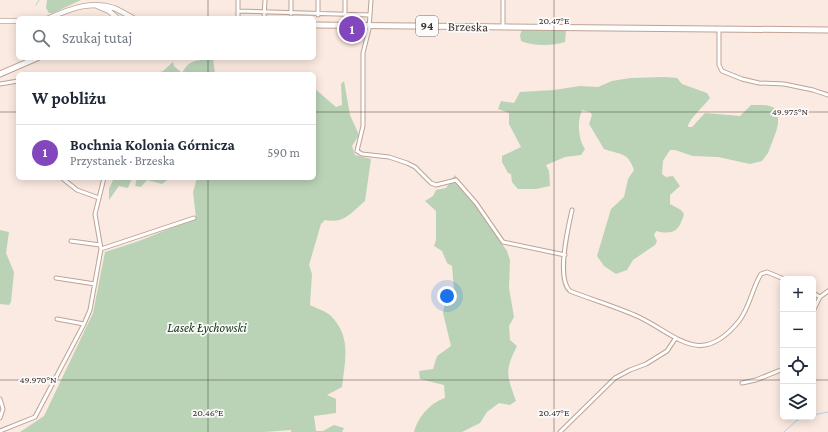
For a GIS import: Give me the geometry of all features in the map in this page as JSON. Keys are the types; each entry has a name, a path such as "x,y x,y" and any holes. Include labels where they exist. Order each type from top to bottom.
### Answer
{"main road":[{"path":"54,16 74,7 94,4 107,5 129,16"},
{"path":"94,4 114,16"},
{"path":"0,21 16,21"},
{"name":"Brzeska","path":"316,25 503,26"},
{"name":"94","path":"503,26 828,30"},
{"path":"0,74 33,60"}],"street":[{"path":"238,0 238,16"},
{"path":"264,0 264,13"},
{"path":"291,0 291,14"},
{"path":"318,0 318,15"},
{"path":"345,0 345,15"},
{"path":"371,0 369,25 363,53 363,126 357,148 358,153 389,158 407,163 415,167 431,183 436,185 456,180 476,203 503,242 565,255"},
{"path":"503,0 503,26"},
{"path":"238,11 318,15 370,15"},
{"path":"720,29 719,65 722,71 742,79 759,83 784,84 813,90 828,95"},
{"path":"0,84 16,81"},
{"path":"64,180 71,187 99,198"},
{"path":"0,431 35,417 90,310 101,249 95,214 104,180"},
{"path":"572,210 566,237 564,282 570,291 639,317 676,339 697,346 710,344 726,334 740,320 748,306 761,274 767,272 780,277"},
{"path":"101,249 194,218"},
{"path":"71,241 100,245"},
{"path":"56,278 95,284"},
{"path":"816,305 820,297 828,291"},
{"path":"816,295 820,297"},
{"path":"57,319 84,324"},
{"path":"560,432 615,378 646,364 667,351 676,339"},
{"path":"742,383 756,380 780,370"},
{"path":"0,399 3,409 0,418"}],"green space":[{"path":"47,0 81,0 53,13 49,13 46,8"},
{"path":"522,30 566,31 565,42 543,45 526,43 521,41 520,35"},
{"path":"197,60 213,60 215,72 183,72 186,66"},
{"path":"173,62 174,66 181,72 160,72"},
{"path":"630,78 677,78 682,84 707,93 710,98 693,117 688,127 692,127 705,113 740,116 751,105 769,106 778,110 778,124 768,153 762,161 750,164 718,157 693,156 675,150 670,150 663,161 662,174 666,177 673,176 680,186 670,195 670,204 681,210 684,214 680,225 674,231 667,233 656,231 654,235 657,241 655,245 633,260 627,270 616,274 604,266 597,256 611,209 624,197 628,179 634,170 632,164 623,155 604,149 589,124 592,115 590,112 582,110 579,119 579,130 585,149 581,155 565,157 546,165 549,171 550,186 536,189 518,189 512,182 511,174 508,173 502,162 502,156 521,147 509,124 509,113 498,109 501,101 514,103 520,92 554,90 580,86 598,87 612,81"},
{"name":"Lasek Łychowski","path":"344,81 350,115 359,135 352,146 355,155 371,159 365,201 342,219 332,221 325,220 321,224 309,265 312,274 310,305 330,315 337,323 342,331 345,349 342,387 327,395 336,399 336,413 314,416 316,431 323,431 334,425 344,428 342,432 291,432 291,430 265,432 20,432 44,416 93,313 105,252 139,241 196,218 193,192 196,180 316,180 316,90 336,107 342,105 341,84"},
{"path":"455,175 507,251 510,260 509,288 514,317 509,326 510,340 517,346 510,362 508,374 516,401 510,405 499,403 487,412 480,423 462,432 414,432 418,421 425,411 434,403 445,398 444,385 420,379 419,371 433,369 437,356 451,346 443,313 445,303 455,301 452,266 447,263 442,251 434,246 436,240 436,211 425,201 433,196 436,190 446,188"},
{"path":"113,180 131,180 128,188 119,186 109,200 109,189"},
{"path":"136,180 147,180 141,187 135,186"},
{"path":"147,180 167,180 162,184"},
{"path":"0,230 9,232 6,253 14,272 11,302 9,305 0,304"}],"waterway":[{"path":"36,5 39,0"},
{"path":"816,414 828,412"},
{"path":"784,432 798,420"}],"place":[{"name":"Bochnia Kolonia Górnicza","path":"352,29"}]}
